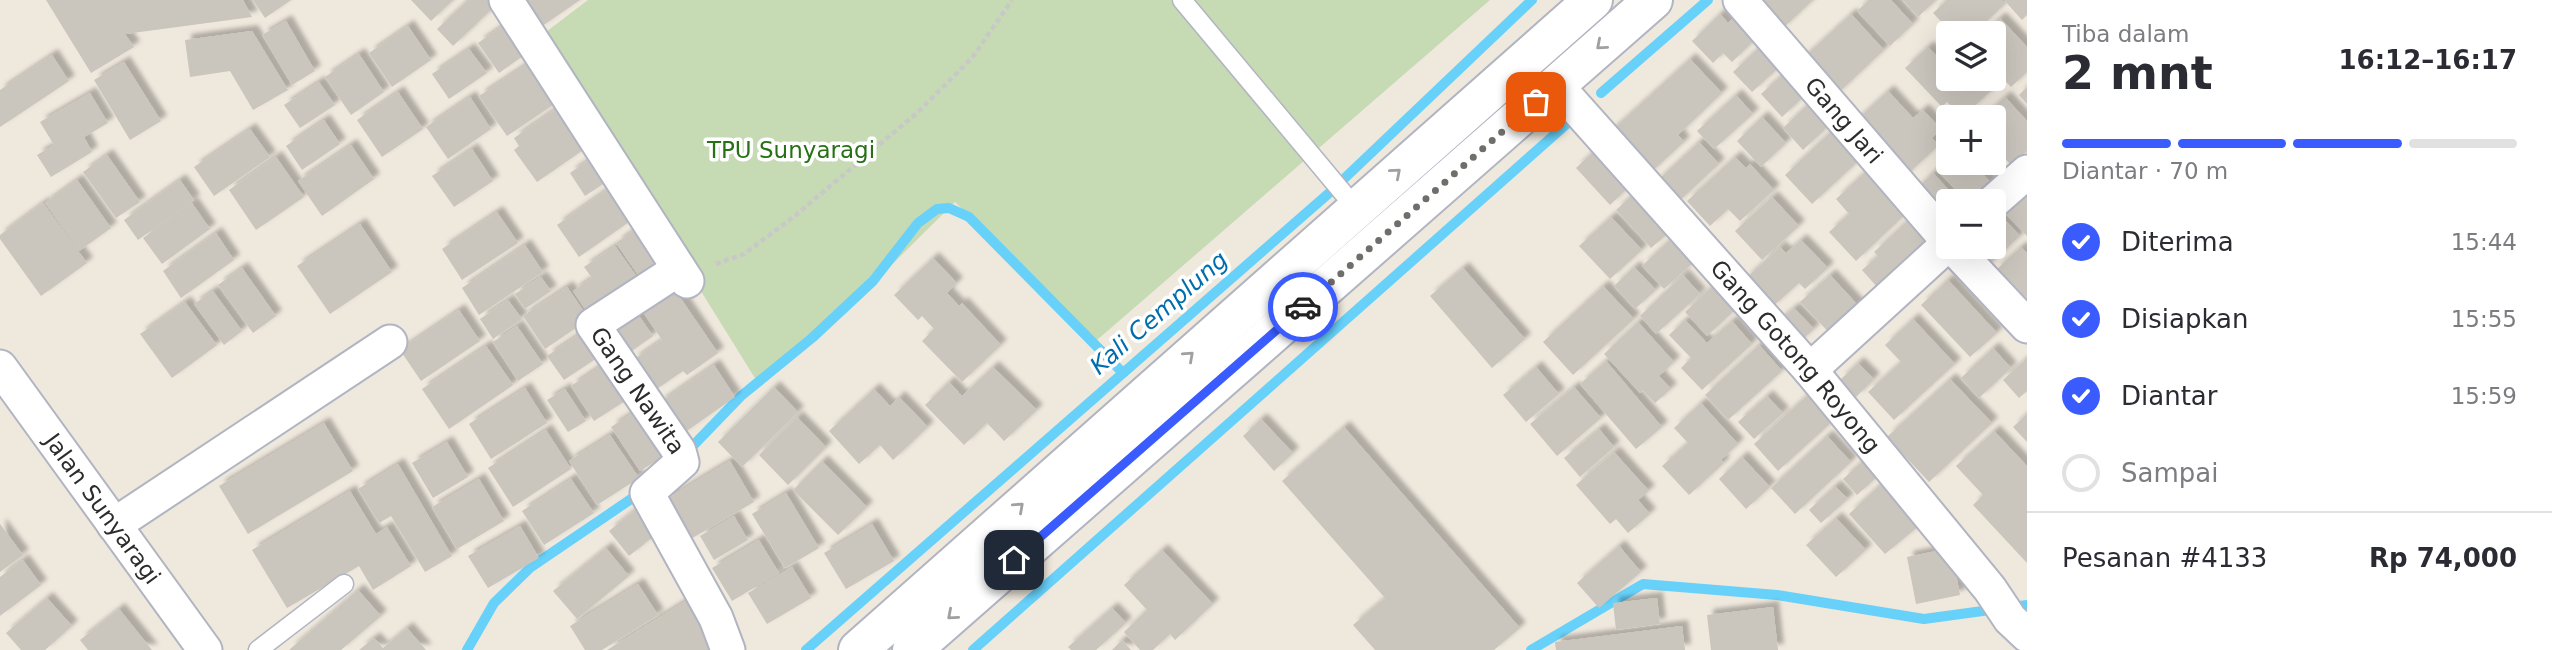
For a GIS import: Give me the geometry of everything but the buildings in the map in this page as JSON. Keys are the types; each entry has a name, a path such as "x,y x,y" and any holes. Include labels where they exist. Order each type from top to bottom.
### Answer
{"main road":[{"path":"858,650 1349,200 1593,0"},
{"path":"912,650 1653,0"}],"street":[{"path":"506,0 683,275"},
{"name":"Gang Jari","path":"1740,0 1936,229"},
{"name":"Gang Gotong Royong","path":"1556,85 1810,370 1990,589 2018,627"},
{"path":"2006,191 2027,172"},
{"path":"1810,370 1936,254"},
{"path":"1964,259 2027,326"},
{"name":"Gang Nawita","path":"683,275 593,325 679,451 682,462 646,493 716,618 728,650"},
{"path":"114,525 390,342"},
{"name":"Jalan Sunyaragi","path":"0,367 205,650"}],"lane":[{"path":"1182,0 1382,238"},
{"path":"258,650 344,584"}],"path":[{"path":"683,275 744,254 791,219 917,113 972,58 1012,0"}],"green space":[{"name":"TPU Sunyaragi","path":"588,0 1490,0 1097,340 955,202 822,334 758,383 542,35"}],"waterway":[{"name":"Kali Cemplung","path":"806,650 1328,194 1532,0"},
{"path":"1601,93 1708,0"},
{"path":"973,650 1570,121"},
{"path":"685,454 741,396 812,338 873,281 918,223 937,209 949,208 969,217 1123,373"},
{"path":"467,650 494,603 531,567 637,495"},
{"path":"1531,650 1643,584 1777,595 1924,619 2027,605"}],"way so far":[{"path":"1303,307 1536,102"}],"route":[{"path":"1014,560 1303,307"}]}
